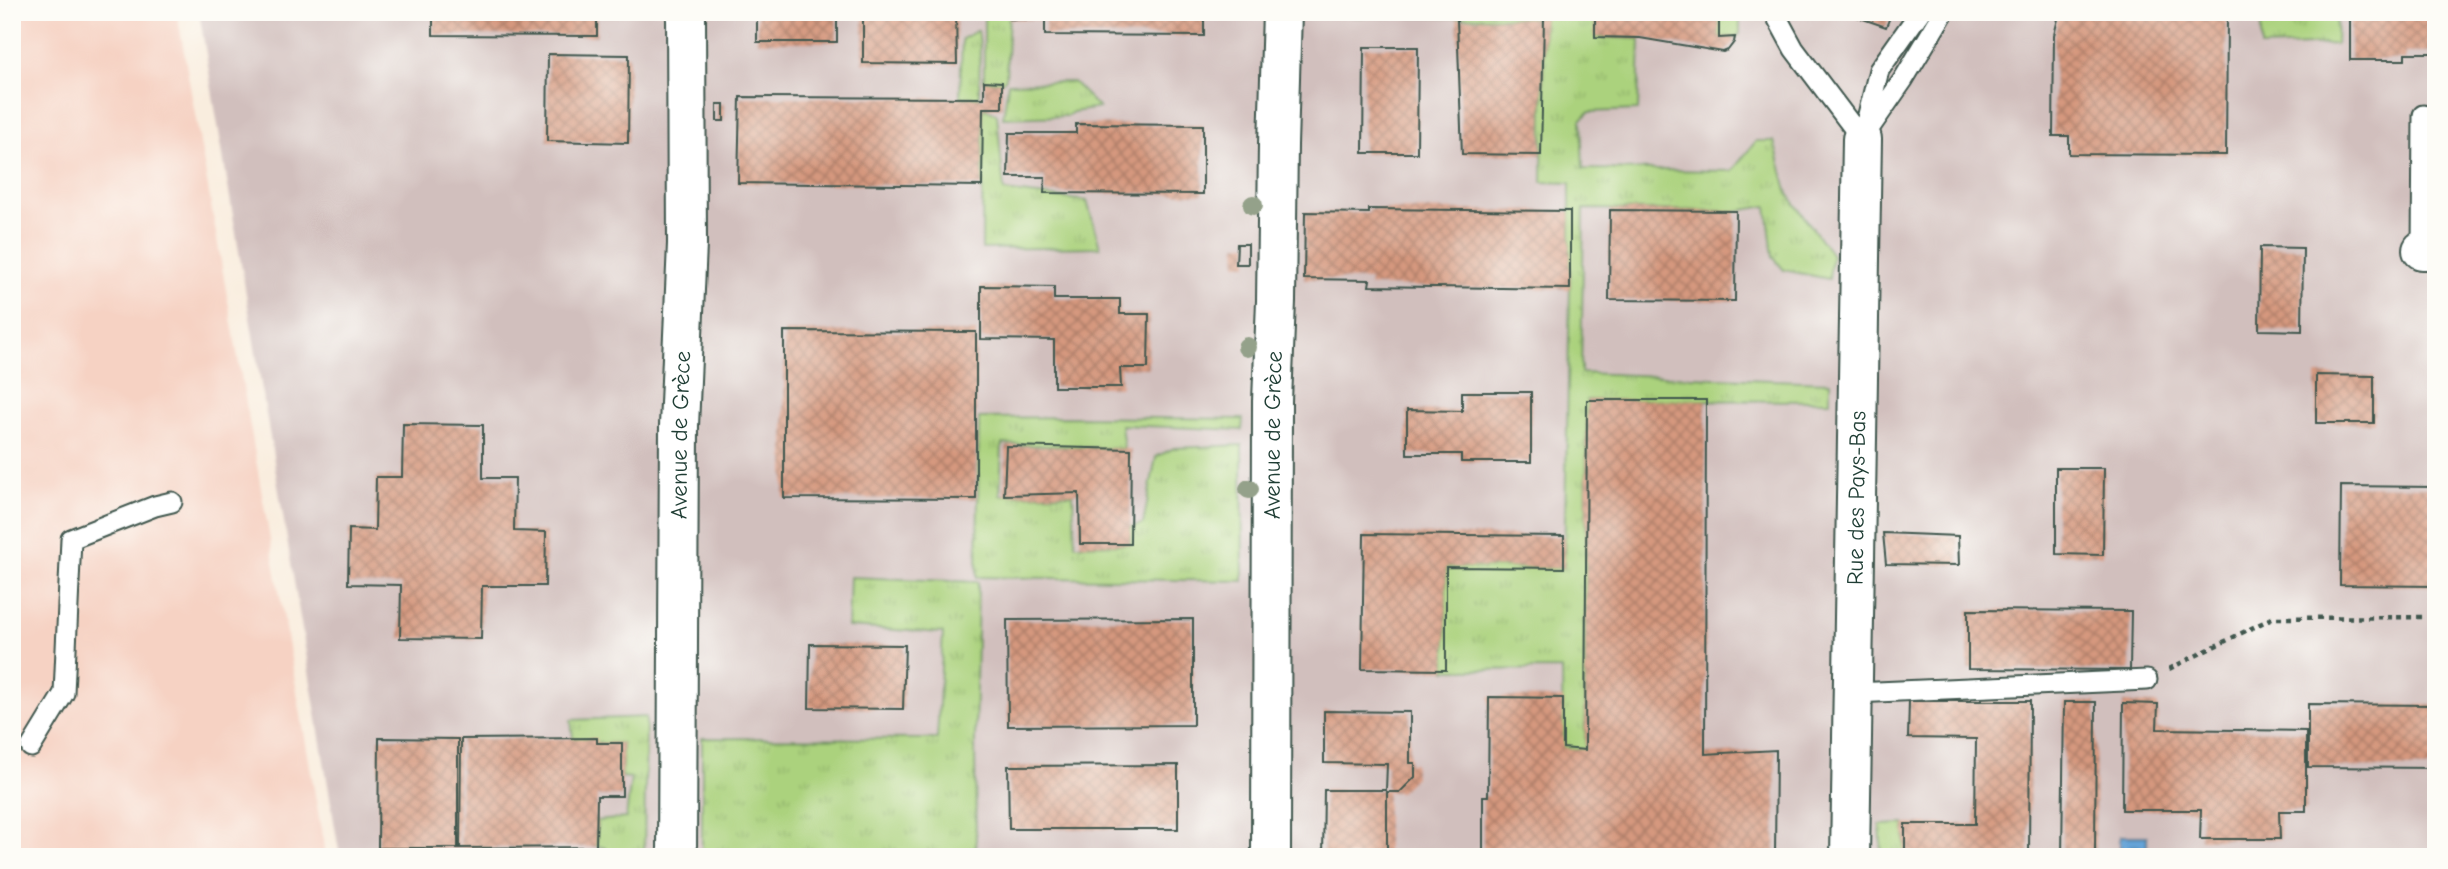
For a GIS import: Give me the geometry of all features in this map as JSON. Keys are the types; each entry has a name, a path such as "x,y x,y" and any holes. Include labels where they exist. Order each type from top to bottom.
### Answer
{"street":[{"name":"Avenue de Grèce","path":"677,857 679,426 687,244 686,12"},
{"name":"Avenue de Grèce","path":"1271,857 1272,413 1282,12"},
{"name":"Rue des Pays-Bas","path":"1850,857 1862,139"}],"lane":[{"path":"1774,12 1794,49 1862,139"},
{"path":"1862,139 1879,70 1920,12"},
{"path":"1862,139 1903,80 1944,12"},
{"path":"2423,115 2429,250"},
{"path":"32,747 64,693 71,539 172,502"},
{"path":"1854,694 2147,680"}],"path":[{"path":"2147,680 2273,618 2436,617"}],"shaded area":[{"path":"12,12 177,12 326,857 12,857"},
{"path":"199,12 2436,12 2436,857 340,857"}],"green space":[{"path":"984,12 1009,12 1006,78 1002,82 984,81"},
{"path":"1307,12 1595,12 1595,37 1640,39 1638,110 1589,112 1581,120 1583,169 1732,171 1756,141 1774,141 1788,194 1832,255 1829,279 1784,270 1773,257 1767,206 1736,211 1584,209 1581,373 1830,382 1830,401 1587,400 1585,750 1563,748 1562,669 1446,670 1446,567 1564,568 1570,183 1542,182 1544,18 1307,16"},
{"path":"1719,12 1740,12 1740,34 1719,38"},
{"path":"2261,12 2337,12 2336,44 2261,47"},
{"path":"978,30 979,97 960,97 962,39"},
{"path":"1073,82 1099,108 1073,112 1067,116 1003,118 1008,83"},
{"path":"983,108 997,114 1004,191 1087,201 1100,247 982,249"},
{"path":"979,418 1243,419 1242,430 1121,425 1124,449 1002,444 1000,495 1073,494 1075,545 1130,544 1130,527 1143,524 1156,457 1174,448 1242,445 1243,581 977,577"},
{"path":"850,577 978,582 976,857 702,857 702,738 937,739 943,633 848,627"},
{"path":"646,717 644,857 606,857 606,848 597,846 597,821 626,818 631,778 622,777 622,743 597,743 573,738 571,720"},
{"path":"1905,824 1905,857 1882,857 1880,825"}],"water":[{"path":"2120,836 2147,836 2147,857 2120,857"}],"building":[{"path":"433,12 597,12 597,36 433,35"},
{"path":"757,12 837,12 837,42 757,42"},
{"path":"863,12 956,12 957,64 863,63"},
{"path":"1009,12 1204,12 1204,36 1045,35 1045,20 1009,19"},
{"path":"1595,12 1719,12 1719,38 1735,37 1728,50 1723,52 1640,38 1595,37"},
{"path":"1859,12 1892,12 1886,27 1857,17"},
{"path":"2350,12 2436,12 2436,53 2405,53 2405,60 2350,60"},
{"path":"2059,15 2227,17 2226,155 2069,154 2069,136 2053,136 2054,35"},
{"path":"1544,18 1541,155 1462,154 1457,19"},
{"path":"1364,47 1418,47 1417,153 1363,153"},
{"path":"548,54 629,55 628,143 547,141"},
{"path":"984,81 1002,82 1002,108 983,108 982,186 738,183 740,97 984,98"},
{"path":"717,104 724,104 724,121 717,121"},
{"path":"1076,124 1203,125 1203,194 1044,193 1045,177 1008,177 1009,133 1076,133"},
{"path":"1369,209 1570,211 1570,289 1369,286 1370,280 1304,279 1305,212 1369,213"},
{"path":"1610,210 1736,211 1735,301 1609,300"},
{"path":"1237,244 1248,244 1248,264 1236,264"},
{"path":"2260,247 2303,248 2302,331 2259,330"},
{"path":"981,286 1054,287 1054,299 1120,299 1120,314 1149,314 1148,368 1120,368 1121,387 1054,387 1054,340 981,339"},
{"path":"784,331 976,332 976,499 784,498"},
{"path":"2316,375 2374,376 2374,423 2316,423"},
{"path":"1462,392 1531,392 1531,462 1461,462 1461,454 1407,454 1407,410 1462,411"},
{"path":"1587,400 1706,400 1705,754 1776,750 1775,856 1562,854 1562,857 1483,857 1483,796 1488,796 1489,697 1563,698 1563,748 1585,750"},
{"path":"403,424 483,425 483,478 515,478 514,531 546,532 545,586 482,586 481,639 400,638 401,585 348,584 349,529 375,530 376,477 402,477"},
{"path":"1006,446 1131,449 1130,544 1080,544 1079,493 1004,495"},
{"path":"2056,468 2104,468 2103,555 2056,554"},
{"path":"2341,486 2436,487 2436,586 2340,585"},
{"path":"1883,533 1958,536 1959,565 1886,564"},
{"path":"1364,534 1564,536 1564,568 1446,567 1446,670 1362,669"},
{"path":"1968,610 2131,611 2130,670 1968,669"},
{"path":"1193,619 1193,725 1008,726 1007,620"},
{"path":"810,644 905,645 903,709 809,708"},
{"path":"1909,701 2030,701 2029,857 1905,857 1905,824 1975,824 1976,739 1908,738"},
{"path":"2064,702 2096,702 2095,857 2062,857"},
{"path":"2123,703 2158,704 2157,729 2306,731 2306,811 2279,811 2280,839 2200,839 2201,810 2122,810"},
{"path":"2308,704 2436,705 2436,768 2308,767"},
{"path":"1324,711 1410,712 1410,763 1415,763 1415,777 1400,792 1387,792 1387,857 1323,857 1324,790 1386,790 1387,764 1324,763"},
{"path":"379,738 458,739 458,848 378,848"},
{"path":"597,738 597,743 622,743 622,796 597,796 596,847 460,848 461,739"},
{"path":"1178,765 1178,829 1009,829 1008,766"}]}
